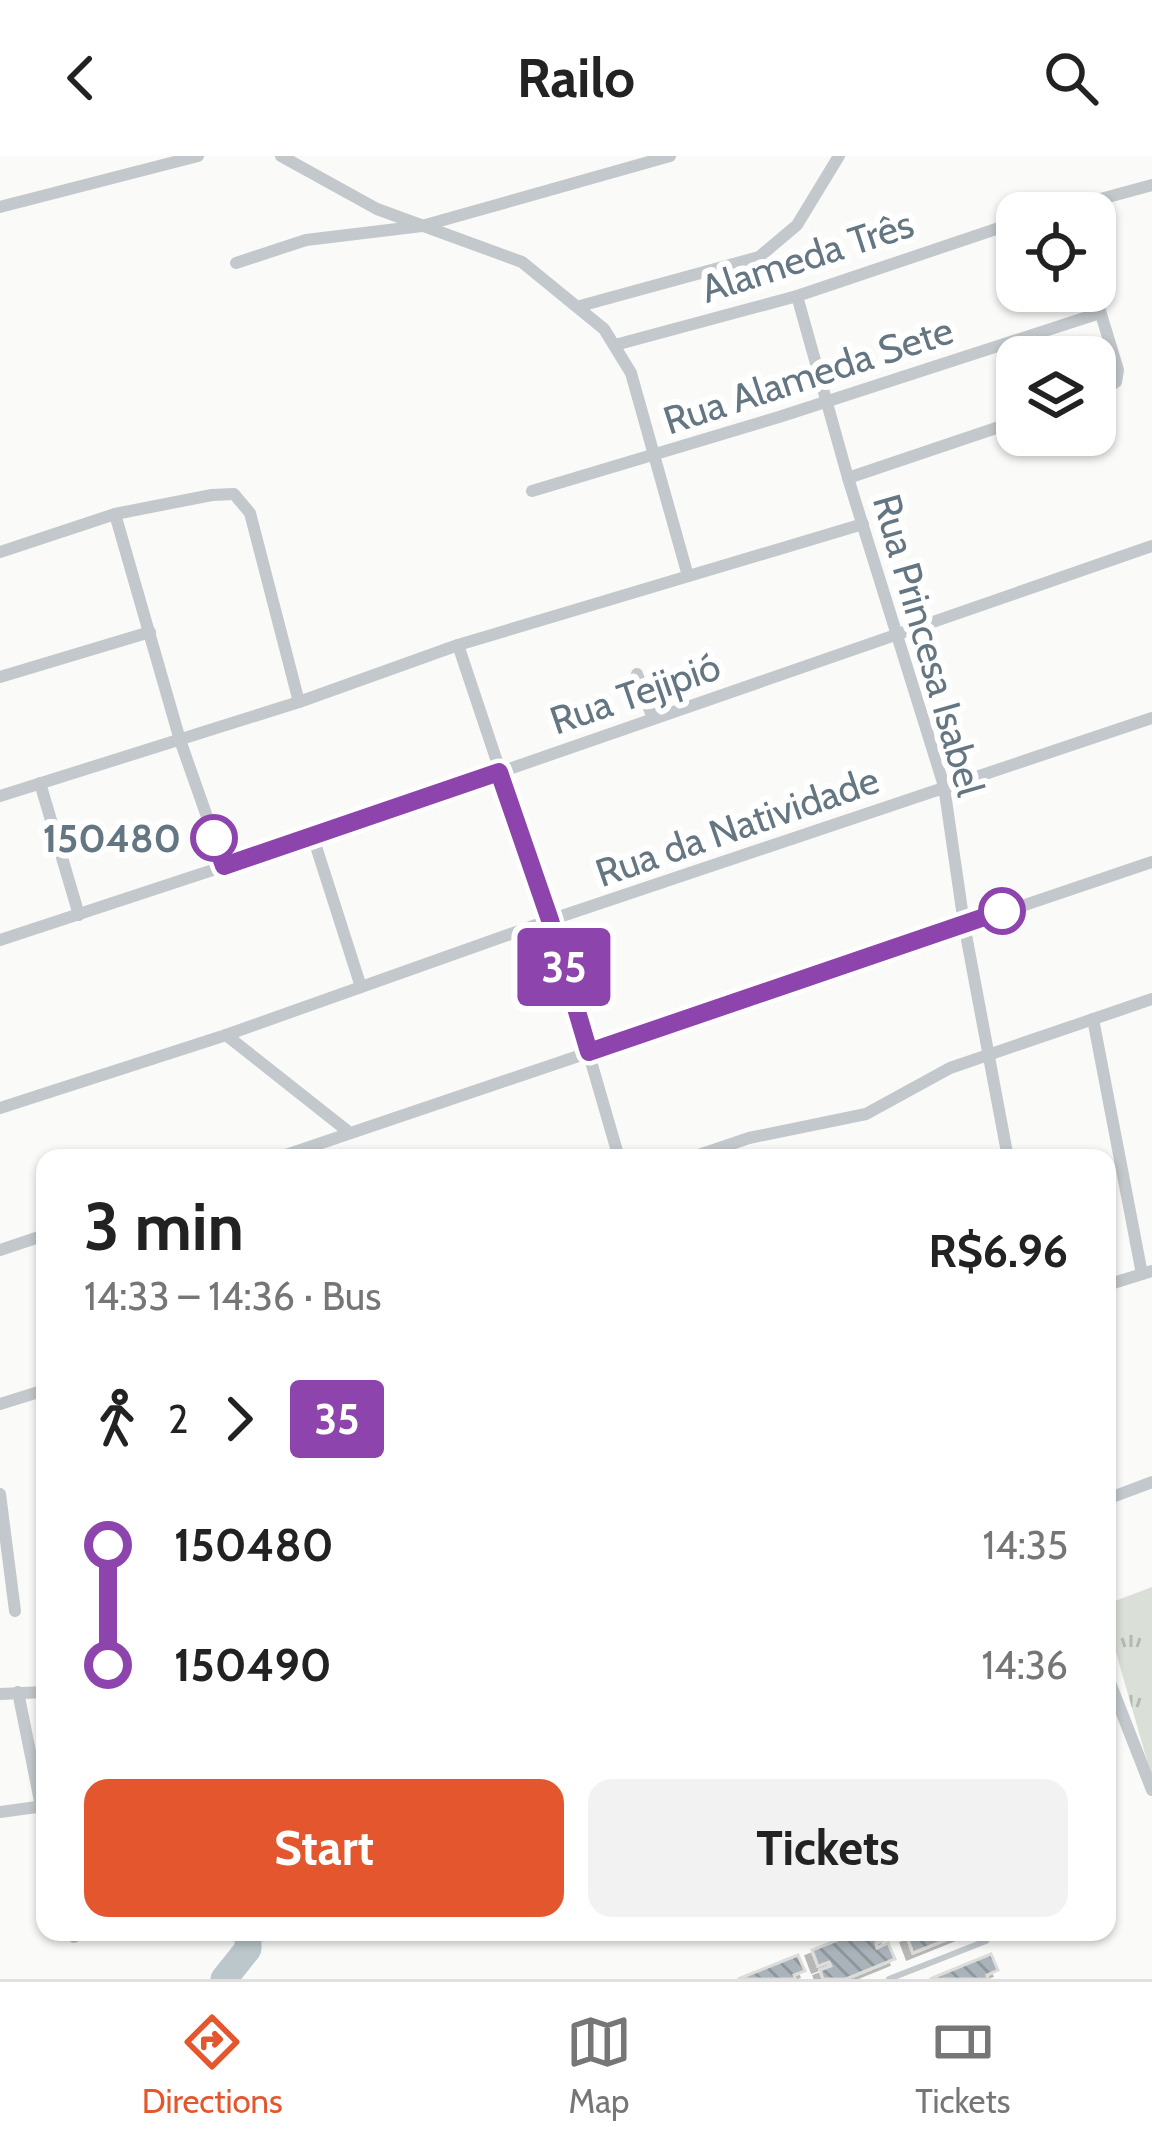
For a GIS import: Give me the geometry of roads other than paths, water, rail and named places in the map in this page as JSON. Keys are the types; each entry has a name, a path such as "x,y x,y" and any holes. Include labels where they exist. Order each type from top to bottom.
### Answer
{"street":[{"path":"0,207 198,156"},
{"path":"281,156 377,208 522,262 580,306 615,345 631,373 688,576"},
{"path":"236,263 306,240 422,226 670,156"},
{"path":"580,306 759,257 797,225 839,156"},
{"path":"1116,196 1152,185"},
{"name":"Alameda Três","path":"615,345 797,296 996,228"},
{"name":"Rua Princesa Isabel","path":"797,296 944,786 964,924 1006,1149"},
{"path":"1100,313 1107,336"},
{"name":"Rua Alameda Sete","path":"532,491 1100,313"},
{"path":"848,478 996,428"},
{"path":"0,552 116,514 234,494 250,513 299,702"},
{"path":"116,514 180,740 224,866"},
{"path":"0,796 299,702 458,645 862,524"},
{"name":"Rua Tejipió","path":"0,940 313,837 1152,546"},
{"path":"0,676 150,632"},
{"path":"458,645 550,920 616,1149"},
{"path":"637,674 652,719"},
{"name":"Rua da Natividade","path":"0,1108 1152,718"},
{"path":"40,783 79,915"},
{"path":"313,837 361,986"},
{"path":"303,1149 1152,862"},
{"path":"716,1149 866,1114 920,1082 988,1052 1152,999"},
{"path":"1093,1018 1147,1273 1116,1282"},
{"path":"226,1035 350,1133"},
{"path":"0,1250 36,1238"},
{"path":"0,1405 36,1393"},
{"path":"1116,1495 1152,1482"},
{"path":"0,1494 15,1611"},
{"path":"18,1692 36,1778"},
{"path":"0,1694 36,1692"},
{"path":"1116,1698 1152,1790"},
{"path":"0,1812 36,1807"}],"lane":[{"path":"889,1979 986,1941"}],"waterway":[{"path":"224,1979 248,1949 248,1941"}],"place":[{"name":"150480","path":"214,838"}]}
